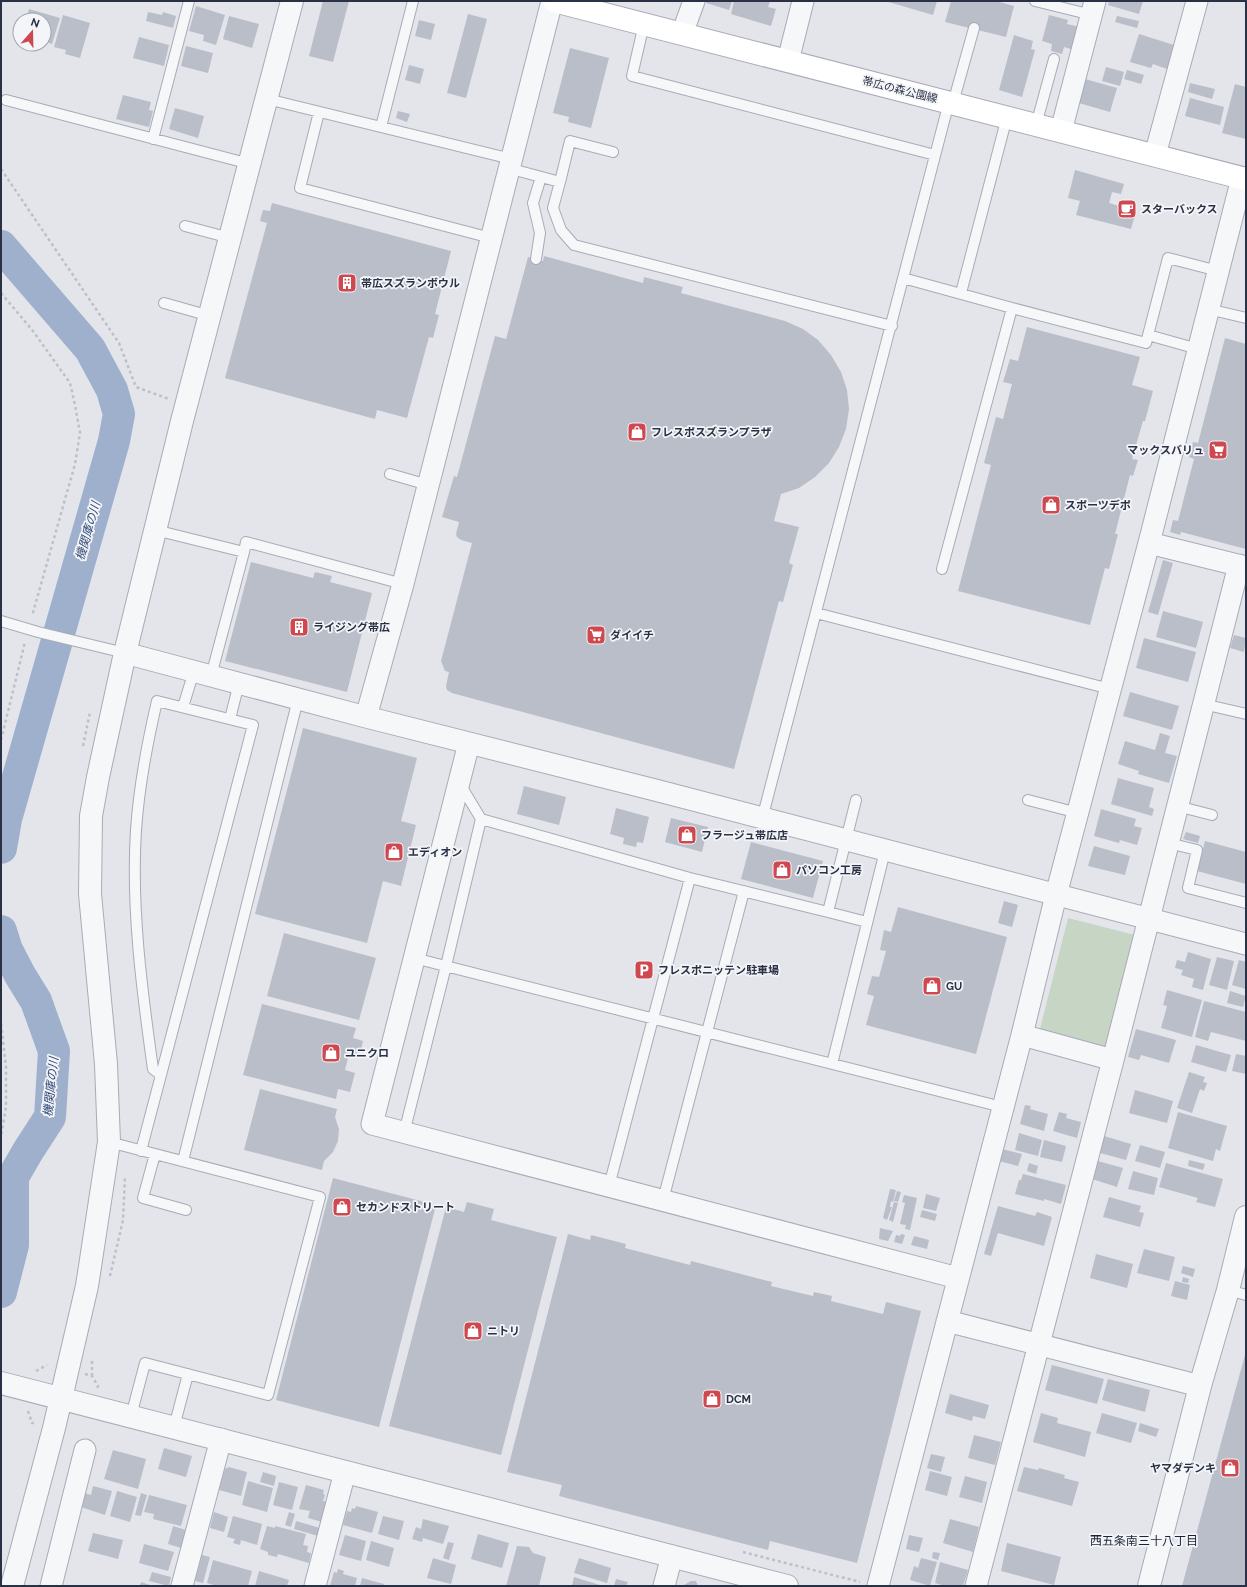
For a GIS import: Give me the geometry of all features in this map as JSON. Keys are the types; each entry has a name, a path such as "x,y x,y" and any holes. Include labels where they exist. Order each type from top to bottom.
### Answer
{"main road":[{"name":"帯広の森公園線","path":"553,1 606,10 644,24 1244,178"}],"street":[{"path":"12,1586 62,1398 87,1286 108,1142 106,1064 90,894 91,816 98,776 125,653 155,530 292,1"},
{"path":"366,717 403,584 490,238 553,1"},
{"path":"682,34 694,1"},
{"path":"788,61 803,1"},
{"path":"1155,155 1197,1"},
{"path":"1061,131 1093,8"},
{"path":"878,1586 1022,1035 1056,895 1149,543 1208,309 1244,178"},
{"path":"976,1586 1203,704 1242,566 1149,543"},
{"path":"125,653 366,717 1246,944"},
{"path":"469,743 372,1124 958,1278"},
{"path":"1022,1035 1112,1060"},
{"path":"1149,1586 1200,1386 1237,1292 1246,1217"},
{"path":"948,1321 1200,1386"},
{"path":"3,1384 787,1586"},
{"path":"182,1586 221,1439"},
{"path":"51,1586 85,1450"},
{"path":"314,1586 344,1472"},
{"path":"664,1586 672,1556"}],"lane":[{"path":"153,139 189,1"},
{"path":"381,127 413,1"},
{"path":"1035,1 1093,8"},
{"path":"644,24 632,76 936,155"},
{"path":"762,818 936,155 974,28"},
{"path":"1036,125 1054,58"},
{"path":"267,99 381,127 510,164 541,177 560,182"},
{"path":"6,100 250,164"},
{"path":"319,112 300,188 490,238"},
{"path":"961,293 1007,117"},
{"path":"613,152 570,141 553,208 561,230 574,245 892,326"},
{"path":"536,259 540,233 533,203 541,177"},
{"path":"185,226 230,238"},
{"path":"903,278 1146,343 1168,258 1218,271"},
{"path":"164,303 210,316"},
{"path":"942,570 1012,308"},
{"path":"1208,309 1246,318"},
{"path":"1148,335 1198,349"},
{"path":"390,474 428,485"},
{"path":"155,530 244,552"},
{"path":"183,707 202,673 244,552 246,542 403,584"},
{"path":"816,613 1110,689"},
{"path":"1,620 38,632 125,653"},
{"path":"230,719 239,683"},
{"path":"183,1161 298,699"},
{"path":"141,1150 161,1075 253,725 157,701 148,743 136,830 137,920 145,1010 153,1069 161,1075"},
{"path":"1203,704 1246,714"},
{"path":"459,782 481,819 690,878 867,922"},
{"path":"828,912 856,800"},
{"path":"1028,800 1078,813"},
{"path":"1177,806 1212,815"},
{"path":"404,1133 481,819"},
{"path":"1168,843 1197,850 1188,888 1246,903"},
{"path":"832,1064 885,851"},
{"path":"609,1186 690,878"},
{"path":"662,1200 744,891"},
{"path":"414,958 1002,1107"},
{"path":"108,1142 320,1197 268,1395 145,1363 131,1416"},
{"path":"155,1154 143,1198 186,1210"},
{"path":"174,1427 188,1374"}],"path":[{"path":"1,169 118,343 136,386 169,399"},
{"path":"1,293 33,331 70,383 80,433 75,464 28,629 1,740"},
{"path":"1,1024 6,1067 6,1107 1,1136"}],"green space":[{"path":"1068,918 1135,935 1105,1051 1039,1033"}],"building":[{"path":"323,1 349,1 333,62 309,56"},
{"path":"706,1 732,1 729,10 706,3"},
{"path":"734,1 770,1 768,7 776,9 771,26 731,14"},
{"path":"885,1 937,1 933,15"},
{"path":"951,1 996,1 1014,6 1006,37 945,22"},
{"path":"1109,1 1143,1 1139,14 1108,5"},
{"path":"196,6 225,15 216,45 203,41 204,35 189,31"},
{"path":"29,9 39,12 28,12"},
{"path":"148,12 162,15 163,12 176,16 173,28 146,21"},
{"path":"468,14 487,19 466,98 447,93"},
{"path":"63,15 90,23 80,58 65,54 66,50 54,47"},
{"path":"1049,15 1068,20 1067,24 1080,27 1074,50 1064,47 1062,54 1051,51 1052,44 1042,41"},
{"path":"52,16 60,18 52,44"},
{"path":"229,16 259,24 252,48 223,39"},
{"path":"1117,16 1139,21 1137,28 1115,22"},
{"path":"419,20 435,24 431,40 415,36"},
{"path":"1139,34 1174,45 1167,69 1153,64 1151,68 1130,62"},
{"path":"1014,35 1033,41 1031,49 1035,50 1022,97 999,90"},
{"path":"139,37 169,45 164,66 133,58"},
{"path":"186,46 213,53 208,73 181,66"},
{"path":"570,48 609,58 591,128 568,122 569,117 553,113"},
{"path":"409,65 424,69 420,84 405,80"},
{"path":"1106,67 1124,72 1120,86 1102,81"},
{"path":"1127,70 1144,75 1141,84 1124,79"},
{"path":"1085,79 1117,88 1110,112 1079,103"},
{"path":"1190,83 1215,89 1212,99 1188,92"},
{"path":"1235,84 1246,87 1246,139 1222,133"},
{"path":"123,95 151,102 149,110 153,111 149,127 116,119"},
{"path":"1190,98 1224,107 1220,125 1185,116"},
{"path":"175,108 204,116 198,138 169,129"},
{"path":"398,111 410,114 407,122 396,118"},
{"path":"1075,170 1124,184 1121,194 1112,192 1109,203 1136,211 1131,229 1076,215 1080,201 1068,198"},
{"name":"帯広スズランボウル","path":"272,203 451,251 435,314 439,315 433,338 429,337 407,418 377,410 375,419 225,378 267,223 260,221 263,210 270,211"},
{"path":"544,256 643,283 644,277 683,287 681,293 785,321 803,329 818,340 831,355 841,372 847,390 849,409 846,429 839,447 829,463 815,477 799,488 781,494 774,521 799,527 789,563 793,565 783,602 779,601 734,769 452,693 447,690 446,686 449,672 445,671 441,661 472,543 461,540 457,537 456,534 459,522 442,517 454,476 457,477 495,336 506,339 528,257 543,261"},
{"name":"スポーツデポ","path":"1027,327 1140,357 1132,385 1153,391 1145,421 1143,421 1132,459 1138,460 1133,476 1130,475 1115,534 1118,534 1109,569 1105,568 1090,625 958,591 991,465 984,463 996,417 1003,419 1012,384 1003,382 1010,359 1018,361"},
{"name":"マックスバリュ","path":"1225,338 1246,344 1246,549 1181,532 1180,535 1170,532 1173,520 1178,521 1194,459 1189,457 1193,442 1198,443"},
{"path":"1163,560 1173,563 1158,615 1148,612"},
{"name":"ライジング帯広","path":"251,562 313,578 315,572 332,576 330,582 372,593 347,692 225,661"},
{"path":"1163,611 1203,622 1196,648 1156,637"},
{"path":"1234,635 1246,638 1244,652 1230,648"},
{"path":"1144,638 1196,652 1188,682 1136,668"},
{"path":"1130,692 1179,706 1172,730 1123,716"},
{"path":"303,728 417,758 401,821 416,825 401,886 383,881 367,943 255,914"},
{"path":"1160,733 1170,736 1165,753 1177,756 1169,783 1138,774 1139,771 1118,764 1125,741 1155,750"},
{"path":"1118,778 1154,788 1149,807 1154,809 1152,816 1111,804"},
{"path":"524,786 566,797 559,825 517,814"},
{"path":"616,808 649,817 643,843 637,842 636,847 623,844 624,838 610,834"},
{"path":"1101,809 1136,819 1134,826 1142,828 1137,845 1120,840 1119,843 1094,836"},
{"name":"フラージュ帯広店","path":"671,818 708,827 702,852 665,842"},
{"path":"1186,832 1200,836 1198,843 1183,839"},
{"path":"1205,841 1246,852 1246,884 1197,871"},
{"name":"パソコン工房","path":"751,842 823,861 813,898 741,879"},
{"path":"1094,846 1130,856 1125,875 1088,866"},
{"path":"1004,901 1018,905 1012,927 998,923"},
{"name":"GU","path":"898,907 1007,937 976,1054 866,1025 874,996 867,994 872,976 879,977 886,951 880,950 884,930 891,932"},
{"path":"284,933 376,958 359,1020 267,996"},
{"path":"1188,952 1211,959 1203,990 1192,987 1194,979 1181,975 1183,970 1175,968 1177,960 1185,962"},
{"path":"1217,957 1234,961 1227,990 1209,985"},
{"path":"1239,960 1246,962 1246,989 1232,985"},
{"path":"1167,990 1202,1000 1192,1037 1161,1028 1167,1006 1163,1005"},
{"path":"1230,991 1246,996 1243,1007 1227,1003"},
{"path":"1204,1001 1246,1012 1246,1041 1211,1032 1208,1041 1195,1037"},
{"path":"262,1004 356,1028 353,1038 363,1041 359,1057 349,1054 345,1070 355,1073 350,1092 338,1089 336,1099 243,1075"},
{"path":"1136,1029 1176,1040 1169,1063 1141,1055 1139,1060 1128,1057"},
{"path":"1196,1045 1231,1055 1226,1072 1191,1062"},
{"path":"1236,1054 1246,1056 1246,1074 1232,1071"},
{"path":"1189,1072 1205,1077 1203,1082 1207,1083 1204,1091 1200,1089 1192,1113 1177,1108"},
{"path":"260,1089 337,1109 335,1117 339,1129 338,1141 333,1152 324,1161 322,1170 244,1150"},
{"path":"1135,1090 1173,1101 1167,1123 1129,1113"},
{"path":"1025,1105 1031,1106 1030,1109 1048,1114 1044,1131 1020,1124"},
{"path":"1059,1112 1067,1114 1066,1118 1081,1122 1077,1138 1053,1131"},
{"path":"1178,1112 1227,1126 1220,1151 1216,1149 1213,1161 1168,1148"},
{"path":"1019,1133 1042,1140 1038,1156 1015,1150"},
{"path":"1104,1136 1131,1144 1126,1160 1100,1153"},
{"path":"1044,1140 1066,1146 1062,1162 1040,1157"},
{"path":"1140,1145 1165,1152 1160,1168 1135,1161"},
{"path":"1002,1149 1022,1154 1018,1166 999,1161"},
{"path":"1189,1160 1205,1164 1203,1170 1188,1166"},
{"path":"1098,1161 1123,1168 1117,1187 1092,1179"},
{"path":"1029,1163 1038,1166 1036,1174 1027,1171"},
{"path":"1166,1163 1223,1179 1215,1207 1196,1202 1198,1198 1159,1187"},
{"path":"1133,1171 1158,1178 1154,1195 1128,1189"},
{"path":"1023,1174 1066,1185 1061,1204 1044,1199 1044,1201 1015,1194 1019,1180 1021,1180"},
{"path":"333,1178 436,1205 379,1427 276,1400"},
{"path":"890,1189 896,1190 893,1202 891,1201 890,1207 892,1207 887,1220 883,1218"},
{"path":"897,1191 901,1192 898,1202 894,1201"},
{"path":"926,1194 940,1198 936,1211 923,1208"},
{"path":"904,1195 917,1198 910,1230 905,1229 906,1225 900,1224 905,1203 902,1202"},
{"path":"1109,1197 1141,1206 1139,1212 1144,1213 1140,1227 1103,1217"},
{"name":"ニトリ","path":"467,1202 494,1209 491,1220 557,1237 501,1455 389,1426 446,1207 464,1212"},
{"path":"894,1202 898,1203 893,1222 889,1220"},
{"path":"998,1206 1035,1216 1037,1212 1052,1217 1044,1246 998,1233 991,1256 984,1254"},
{"path":"922,1210 937,1214 935,1221 920,1217"},
{"path":"880,1228 893,1231 888,1241 879,1239"},
{"path":"568,1234 590,1240 591,1235 626,1244 625,1248 690,1265 691,1261 772,1282 771,1286 813,1296 814,1292 832,1296 831,1301 883,1314 886,1302 921,1311 857,1563 770,1541 768,1550 559,1496 562,1485 507,1472"},
{"path":"901,1234 905,1235 902,1244 894,1242 896,1235 900,1236"},
{"path":"914,1236 929,1240 927,1249 911,1245"},
{"path":"1144,1249 1175,1257 1169,1281 1137,1273"},
{"path":"1096,1254 1133,1264 1127,1288 1090,1278"},
{"path":"1183,1266 1195,1269 1193,1277 1181,1273"},
{"path":"1183,1277 1189,1279 1188,1283 1182,1282"},
{"path":"1175,1281 1190,1285 1187,1300 1171,1296"},
{"name":"ヤマダデンキ","path":"1246,1351 1246,1586 1182,1586"},
{"path":"1052,1365 1104,1379 1097,1404 1045,1390"},
{"path":"1108,1379 1150,1390 1145,1412 1102,1400"},
{"path":"950,1394 989,1405 985,1419 973,1416 972,1421 945,1413"},
{"path":"1041,1413 1058,1418 1057,1423 1091,1432 1085,1457 1033,1442"},
{"path":"1102,1413 1137,1423 1131,1443 1096,1433"},
{"path":"1140,1423 1159,1429 1156,1437 1138,1431"},
{"path":"974,1435 1001,1442 995,1465 968,1458"},
{"path":"164,1448 192,1456 186,1477 158,1469"},
{"path":"113,1450 146,1459 138,1489 104,1479"},
{"path":"931,1454 945,1457 941,1472 927,1468"},
{"path":"229,1467 247,1472 241,1496 219,1490 225,1469"},
{"path":"1024,1467 1038,1470 1039,1468 1065,1475 1064,1478 1079,1482 1072,1506 1017,1491"},
{"path":"930,1471 952,1477 947,1496 925,1490"},
{"path":"263,1472 276,1476 274,1486 260,1482"},
{"path":"965,1476 987,1482 982,1503 959,1497"},
{"path":"248,1481 273,1488 267,1512 242,1505"},
{"path":"279,1482 298,1487 292,1510 273,1505"},
{"path":"306,1485 324,1490 323,1494 325,1495 323,1501 327,1502 322,1522 308,1518 310,1511 299,1509"},
{"path":"93,1486 112,1491 105,1515 81,1507 85,1493 91,1495"},
{"path":"117,1491 137,1497 130,1522 110,1516"},
{"path":"141,1493 147,1495 141,1516 135,1515"},
{"path":"149,1495 187,1505 181,1526 153,1519 154,1514 144,1512"},
{"path":"356,1506 378,1512 372,1533 343,1525 347,1511 351,1512 352,1508 355,1509"},
{"path":"214,1512 228,1517 224,1532 210,1528"},
{"path":"289,1512 295,1514 291,1527 285,1525"},
{"path":"233,1516 262,1524 257,1545 241,1540 240,1545 233,1543 235,1539 227,1537"},
{"path":"383,1516 404,1521 399,1540 378,1534"},
{"path":"423,1519 449,1526 443,1544 423,1538 422,1542 412,1539 416,1527 421,1529"},
{"path":"950,1519 979,1527 973,1552 943,1543"},
{"path":"296,1521 320,1528 318,1536 294,1529"},
{"path":"173,1526 186,1530 181,1548 168,1544"},
{"path":"267,1526 275,1528 275,1526 306,1534 303,1545 308,1546 307,1552 311,1553 309,1563 278,1554 277,1557 268,1555 268,1552 260,1549"},
{"path":"93,1533 123,1540 118,1559 88,1551"},
{"path":"478,1534 509,1543 502,1568 471,1559"},
{"path":"345,1535 366,1541 361,1561 339,1555"},
{"path":"909,1535 923,1538 919,1552 906,1549"},
{"path":"371,1541 394,1548 389,1567 366,1560"},
{"path":"448,1542 454,1543 449,1560 443,1558"},
{"path":"1007,1543 1061,1557 1054,1585 1001,1571"},
{"path":"144,1544 174,1552 168,1571 139,1563"},
{"path":"517,1546 529,1547 533,1553 546,1557 539,1586 506,1586"},
{"path":"933,1552 940,1553 938,1560 932,1558"},
{"path":"202,1555 210,1557 203,1583 195,1581"},
{"path":"433,1558 456,1565 451,1584 427,1578"},
{"path":"579,1558 611,1568 607,1583 574,1573"},
{"path":"921,1558 937,1562 930,1586 910,1580 914,1566 918,1568"},
{"path":"213,1560 252,1571 248,1586 217,1586 207,1583"},
{"path":"940,1562 968,1570 963,1586 945,1586 935,1583"},
{"path":"338,1569 344,1571 343,1574 357,1578 355,1586 330,1586 334,1572 337,1573"},
{"path":"259,1571 289,1580 287,1586 255,1586"},
{"path":"152,1572 171,1577 169,1586 149,1581"},
{"path":"574,1577 603,1586 572,1586"},
{"path":"362,1578 384,1584 383,1586 360,1586"},
{"path":"616,1579 628,1582 626,1586 614,1586"},
{"path":"691,1581 696,1581 698,1586 682,1586"},
{"path":"141,1582 153,1586 140,1586"}],"waterway":[{"name":"機関庫の川","path":"1,246 90,349 112,390 119,414 114,441 6,819 1,848"},
{"name":"機関庫の川","path":"1,931 7,950 36,1001 54,1051 50,1117 13,1177 13,1245 1,1292"}],"place":[{"name":"スターバックス","path":"1127,209"},
{"name":"帯広スズランボウル","path":"347,283"},
{"name":"フレスポスズランプラザ","path":"637,432"},
{"name":"マックスバリュ","path":"1218,450"},
{"name":"スポーツデポ","path":"1051,505"},
{"name":"ライジング帯広","path":"299,627"},
{"name":"ダイイチ","path":"596,635"},
{"name":"フラージュ帯広店","path":"687,835"},
{"name":"エディオン","path":"394,852"},
{"name":"パソコン工房","path":"782,870"},
{"name":"フレスポニッテン駐車場","path":"644,970"},
{"name":"GU","path":"932,986"},
{"name":"ユニクロ","path":"331,1053"},
{"name":"セカンドストリート","path":"342,1207"},
{"name":"ニトリ","path":"473,1331"},
{"name":"DCM","path":"712,1399"},
{"name":"ヤマダデンキ","path":"1230,1468"}],"district":[{"name":"西五条南三十八丁目","path":"1144,1541"}]}
